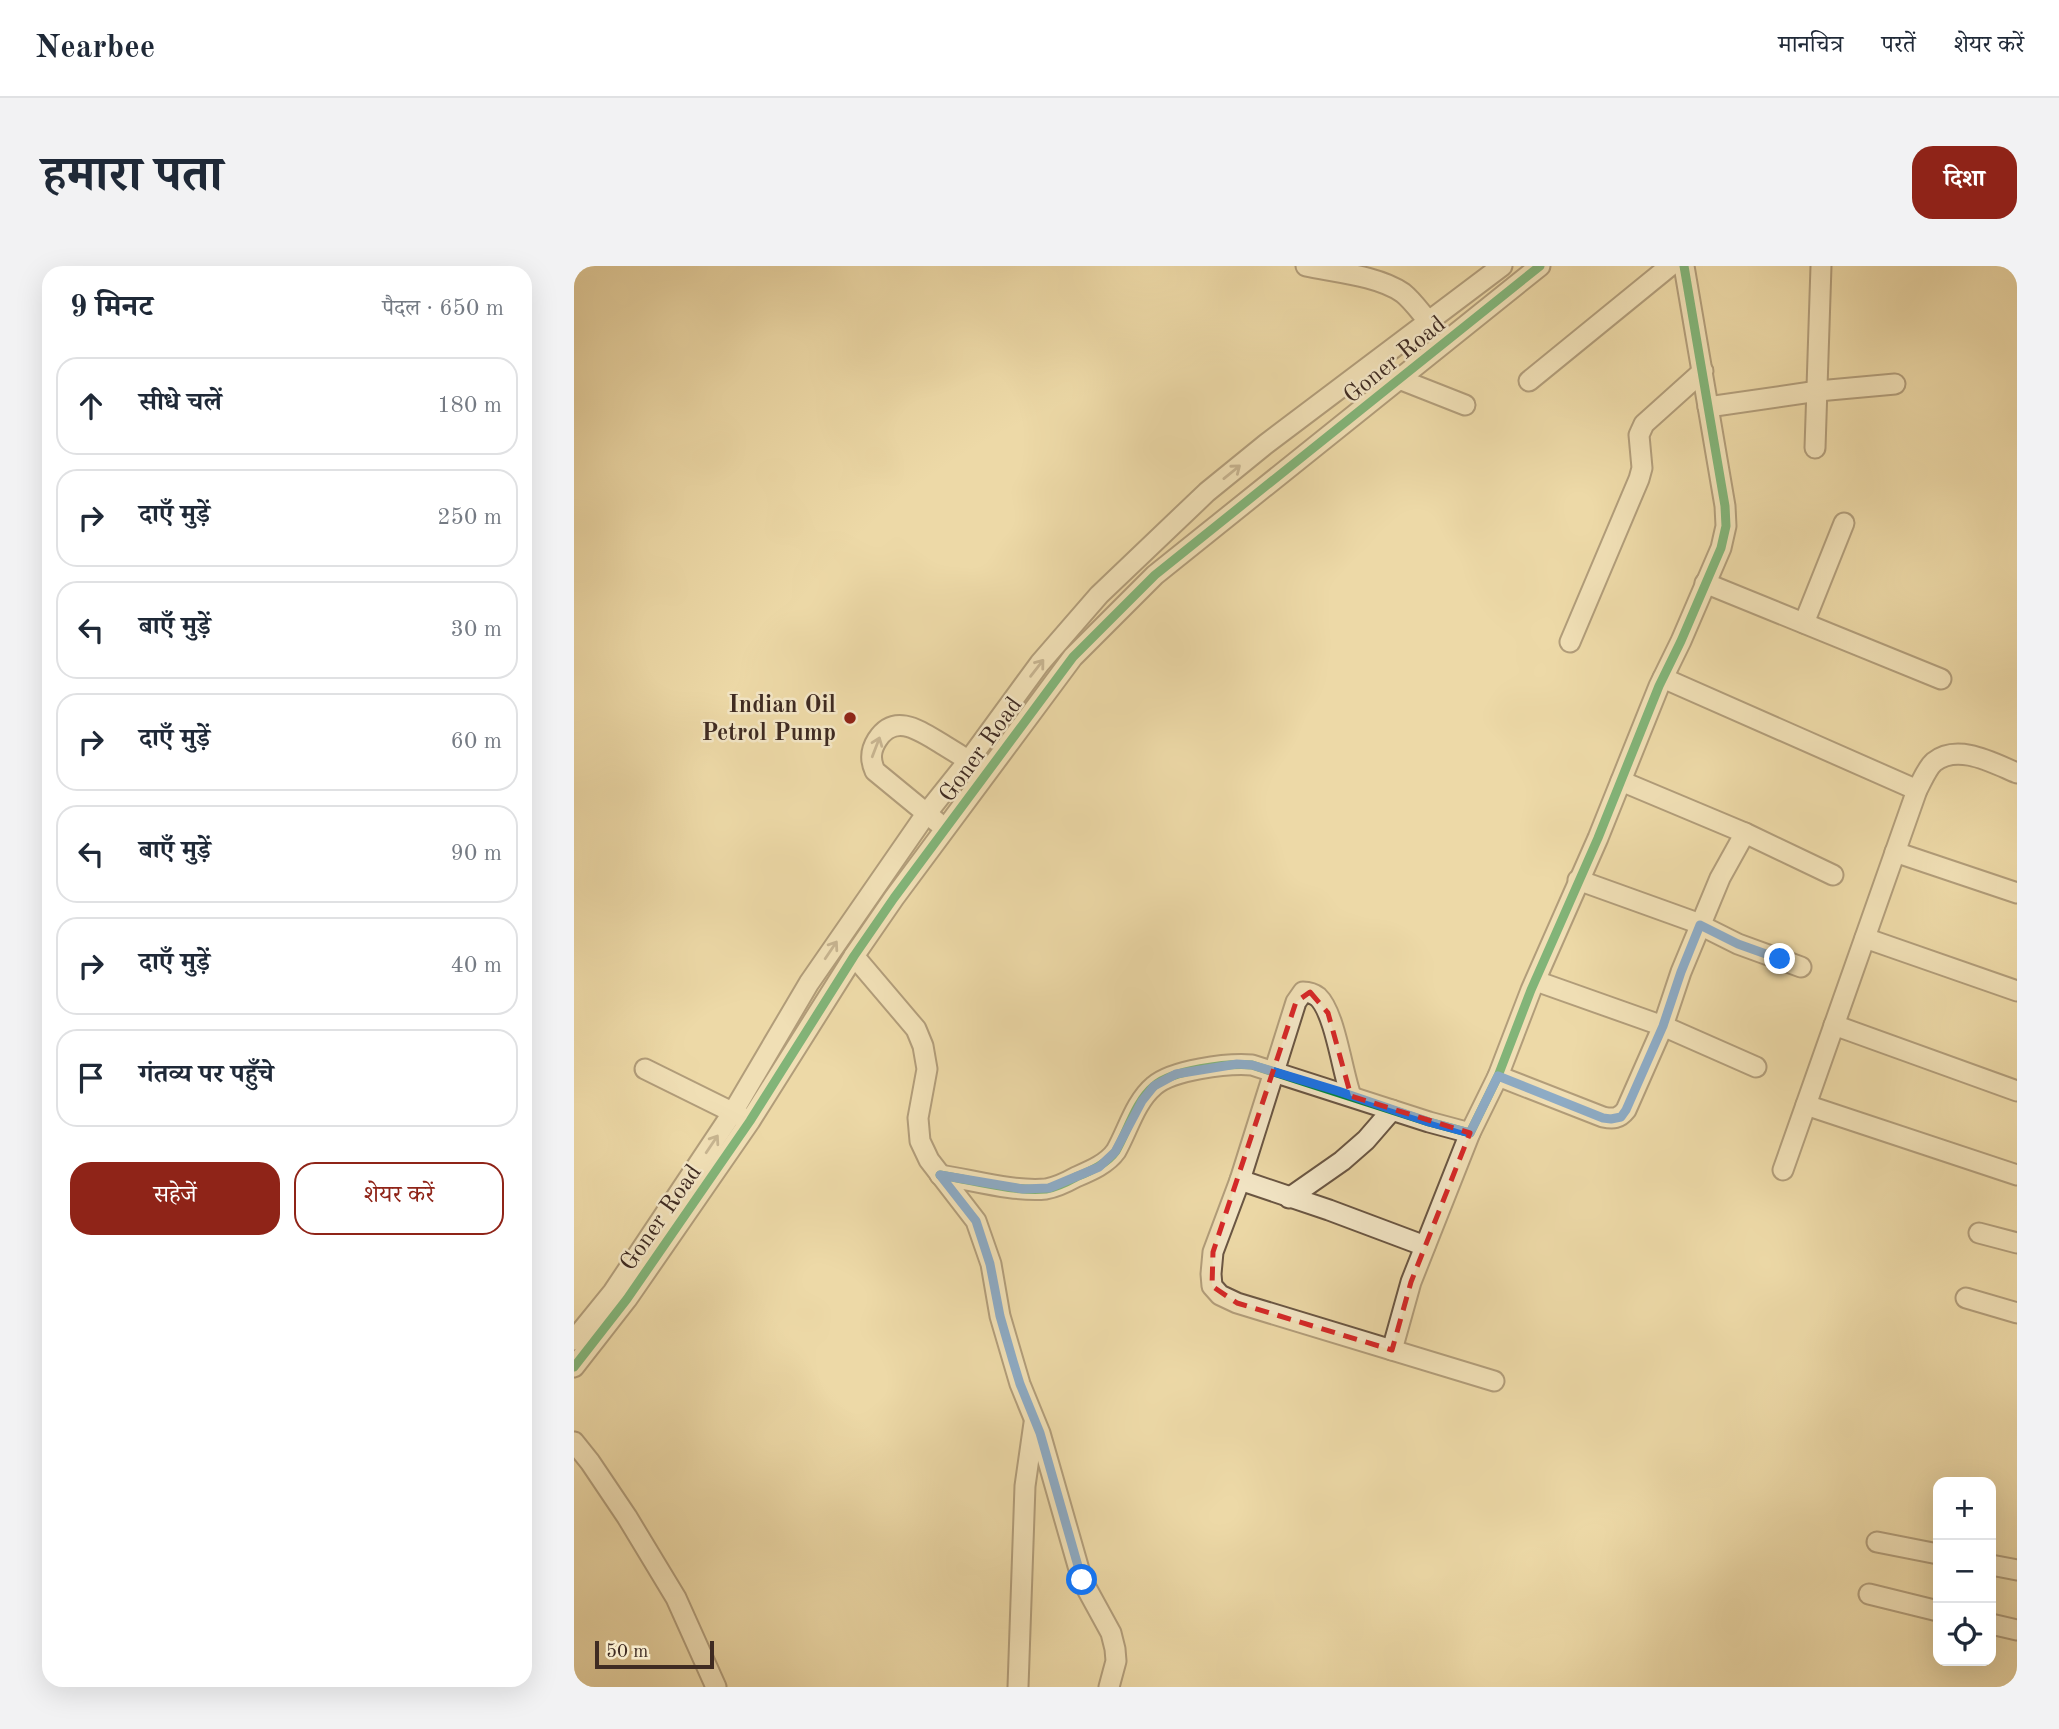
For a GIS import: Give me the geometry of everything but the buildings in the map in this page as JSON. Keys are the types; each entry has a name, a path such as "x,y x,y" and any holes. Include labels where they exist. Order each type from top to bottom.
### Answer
{"street":[{"path":"1306,266 1376,281 1400,291 1430,322"},
{"name":"Goner Road","path":"574,1340 613,1292 946,828 1073,657 1155,575 1540,266"},
{"path":"1529,381 1670,266"},
{"path":"1392,1350 1411,1282 1470,1133 1498,1076 1663,678 1721,548 1726,526 1725,506 1685,266"},
{"path":"1815,448 1821,266"},
{"path":"1490,269 1510,290"},
{"name":"Goner Road","path":"574,1367 627,1299 741,1116 809,983 926,814 1040,663 1098,595 1207,492 1266,444 1430,322 1490,269"},
{"path":"1570,642 1639,479 1642,468 1639,435 1644,424 1703,371"},
{"path":"1399,379 1465,405"},
{"path":"1708,407 1818,391 1895,384"},
{"path":"1207,492 1227,517"},
{"path":"1804,623 1844,523"},
{"path":"1705,583 1941,679"},
{"path":"1663,678 1917,790"},
{"path":"946,828 875,771 871,762 872,747 882,732 894,726 907,725 969,760 986,774"},
{"path":"1783,1170 1917,790 1932,763 1945,755 1970,755 2017,772"},
{"path":"1621,781 1745,833 1833,875"},
{"path":"1498,1076 1603,1118 1621,1117 1663,1026 1681,972 1720,878 1745,833"},
{"path":"1895,852 2017,893"},
{"path":"1578,880 1700,925 1738,944 1801,967"},
{"path":"1865,938 2017,991"},
{"path":"854,956 916,1028 923,1046 927,1069 918,1118 920,1141 929,1160 976,1221 990,1264 1000,1316 1013,1361 1054,1477 1082,1580 1111,1633 1116,1661 1109,1687"},
{"path":"1536,981 1663,1026 1756,1067"},
{"path":"1351,1096 1328,1013 1318,997 1310,992 1303,992 1296,1002 1240,1181 1213,1252 1212,1286 1220,1295 1237,1303 1494,1381"},
{"path":"1834,1025 2017,1091"},
{"path":"940,1175 1023,1189 1049,1188 1099,1167 1107,1160 1115,1152 1142,1101 1154,1086 1176,1074 1237,1064 1252,1065 1470,1133"},
{"path":"645,1069 741,1116"},
{"path":"1806,1105 2017,1175"},
{"path":"1289,1198 1342,1161 1366,1140 1392,1110"},
{"path":"1240,1181 1426,1246"},
{"path":"1979,1233 2017,1243"},
{"path":"1966,1298 2017,1313"},
{"path":"1017,1687 1025,1486 1034,1419"},
{"path":"574,1442 627,1517 676,1598 716,1687"},
{"path":"1877,1542 1933,1553"},
{"path":"1996,1566 2017,1570"},
{"path":"1869,1594 1933,1610"},
{"path":"1996,1625 2017,1630"}],"highlighted area":[{"path":"1310,992 1328,1013 1351,1096 1470,1133 1411,1282 1392,1350 1237,1303 1212,1286 1213,1252 1296,1002"}],"cycle path":[{"path":"574,1367 627,1299 750,1121 854,956 894,898 1073,657 1155,575 1540,266"},
{"path":"940,1175 1020,1189 1058,1186 1098,1167 1112,1156 1137,1108 1147,1093 1162,1080 1186,1072 1229,1065 1252,1065 1470,1133 1498,1076 1531,990 1598,838 1659,686 1721,548 1726,526 1725,506 1684,266"}],"place":[{"name":"Indian Oil Petrol Pump","path":"850,718"}],"route":[{"path":"1082,1580 1054,1477 1013,1361 1000,1316 990,1264 976,1221 940,1175 1023,1189 1049,1188 1066,1182 1099,1167 1115,1152 1142,1101 1154,1086 1176,1074 1237,1064 1252,1065 1470,1133 1498,1076 1603,1118 1621,1117 1663,1026 1700,925 1738,944 1780,959"}]}
